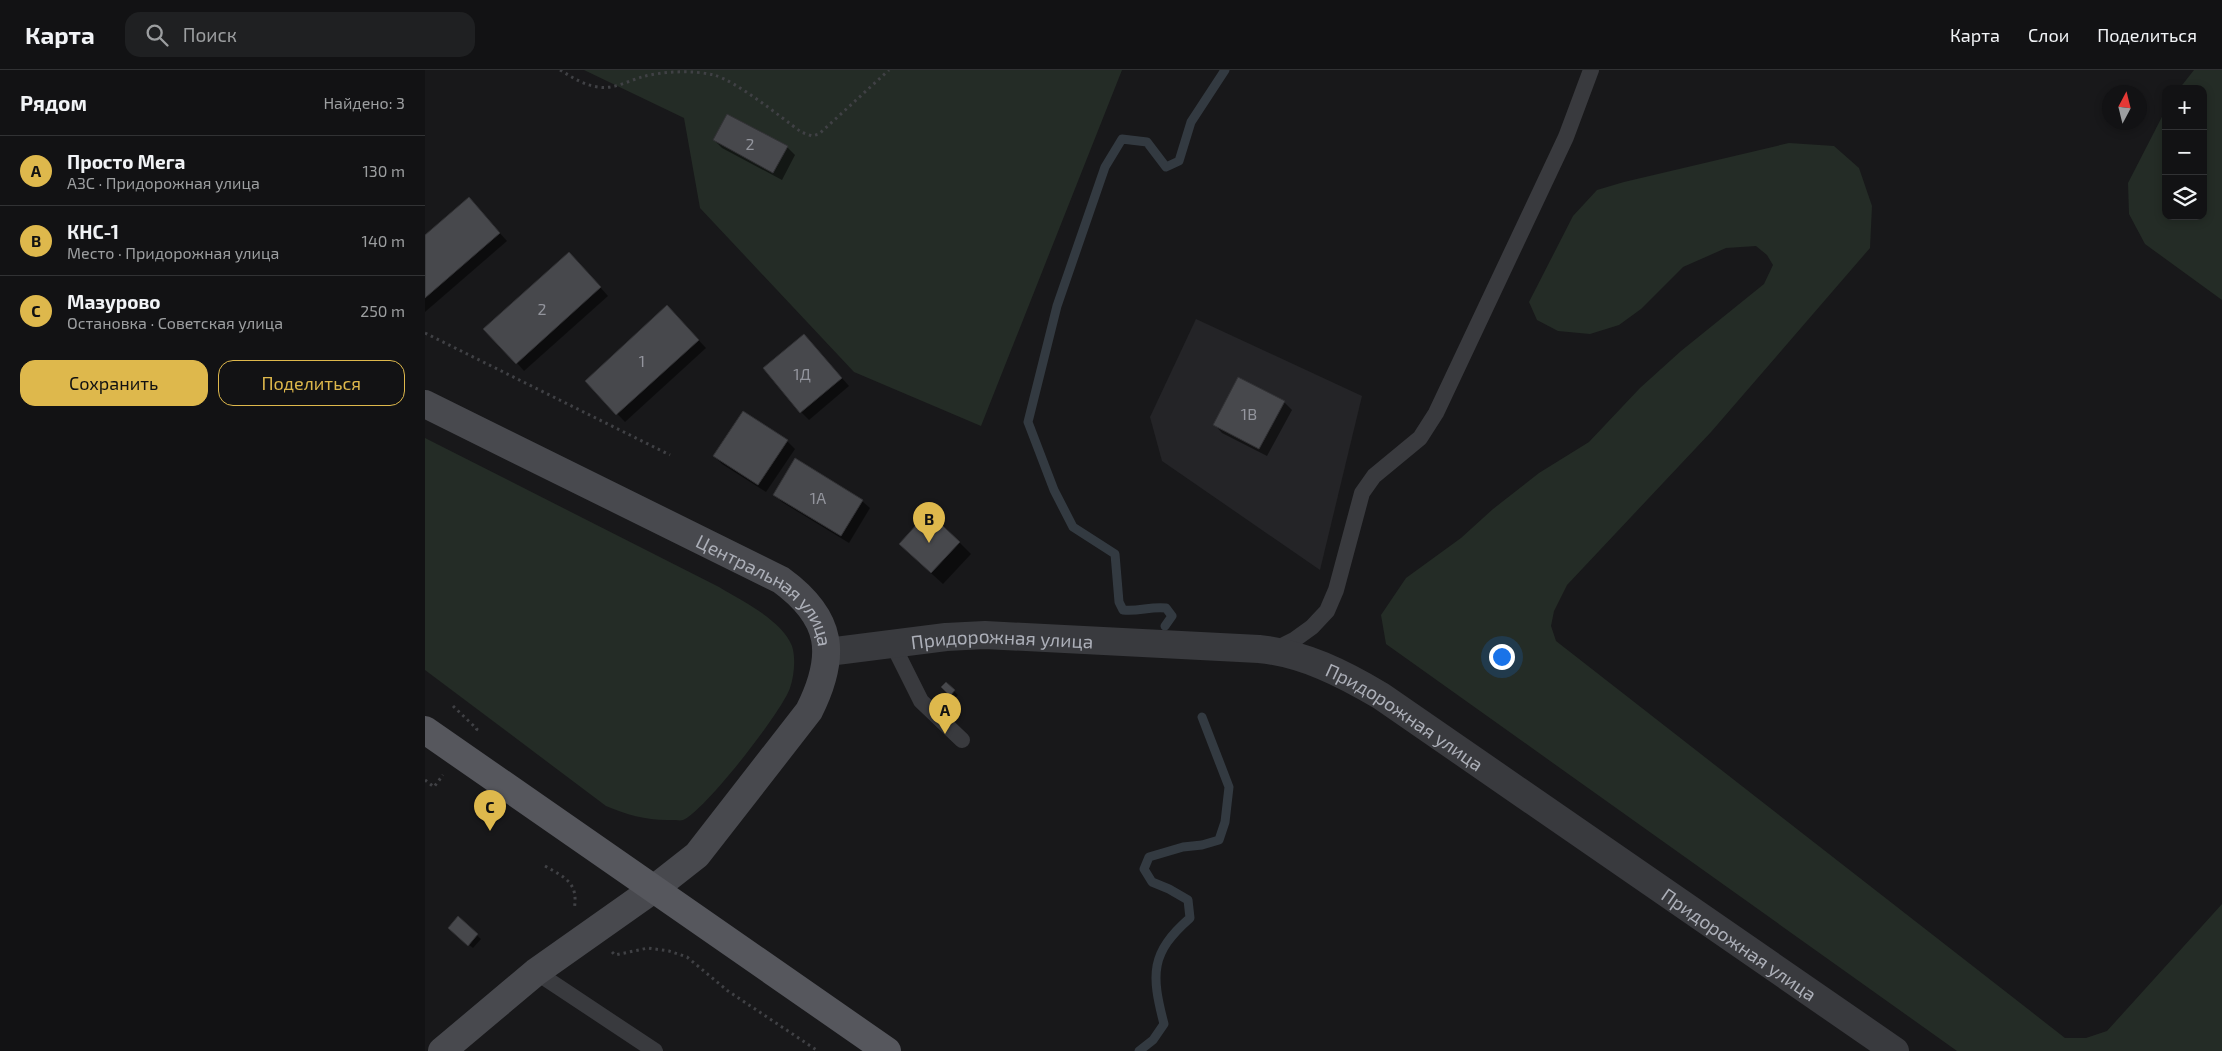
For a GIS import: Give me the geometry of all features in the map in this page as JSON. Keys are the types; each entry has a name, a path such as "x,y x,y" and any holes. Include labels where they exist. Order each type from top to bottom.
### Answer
{"main road":[{"path":"425,730 887,1051"}],"street":[{"name":"Центральная улица","path":"425,404 781,580 797,592 810,606 824,634 828,652 821,687 809,711 697,856 592,934 536,972 442,1051"},
{"name":"Придорожная улица","path":"828,652 892,643 985,636 1272,651 1316,664 1381,696 1895,1051"}],"lane":[{"path":"1272,651 1294,640 1312,627 1327,611 1336,590 1362,493 1374,476 1420,438 1436,414 1566,137 1591,70"},
{"path":"892,643 921,701 962,740"},
{"path":"536,972 655,1051"}],"path":[{"path":"560,70 582,83 599,88 659,74 692,72 714,75 734,84 801,132 811,136 819,134 889,70"},
{"path":"425,333 670,455"},
{"path":"425,780 434,787"},
{"path":"545,866 567,880 575,891 573,915 615,955 648,948 669,951 687,958 729,991 818,1051"}],"shaded area":[{"path":"584,70 1122,70 981,426 854,372 700,208 684,118"},
{"path":"2194,70 2222,70 2222,300 2145,244 2129,214 2128,183 2162,117 2162,220 2207,220 2207,85 2182,85"},
{"path":"1789,143 1834,146 1859,168 1872,206 1870,248 1711,432 1567,585 1554,611 1551,626 1556,641 2065,1038 2086,1038 2107,1031 2222,904 2222,1051 1957,1051 1386,644 1381,615 1406,578 1461,538 1493,509 1539,473 1589,442 1640,388 1681,351 1764,284 1773,265 1767,255 1756,246 1726,248 1683,267 1641,309 1619,325 1590,334 1558,331 1537,320 1529,302 1573,216 1597,190"},
{"path":"1196,319 1362,396 1320,570 1162,461 1150,417"},
{"path":"425,438 719,587 771,620 787,637 792,646 794,667 790,688 784,700 742,759 694,813 682,820 655,820 630,815 606,806 425,670"}],"building":[{"path":"727,114 788,146 773,173 713,140"},
{"path":"469,197 500,233 425,298 425,235"},
{"path":"569,252 601,287 516,364 483,329"},
{"path":"667,305 699,340 616,415 585,381"},
{"path":"804,334 842,378 800,413 763,368"},
{"path":"1238,377 1285,401 1259,449 1213,425"},
{"path":"743,411 788,440 758,485 713,456"},
{"path":"795,458 863,500 841,536 773,495"},
{"path":"928,512 960,542 931,573 899,544"},
{"path":"946,682 955,690 950,696 941,687"},
{"path":"458,916 478,934 468,946 448,928"}],"waterway":[{"path":"1165,626 1172,616 1166,608 1123,610 1119,602 1115,554 1073,527 1054,490 1028,422 1057,306 1105,167 1122,139 1147,142 1166,167 1179,161 1191,122 1225,70"},
{"path":"1139,1051 1153,1040 1164,1024 1156,978 1157,965 1161,954 1167,942 1190,918 1188,900 1152,882 1144,869 1149,857 1183,847 1202,845 1219,840 1225,822 1229,787 1202,717"}],"place":[{"name":"КНС-1","path":"929,543"},
{"name":"Просто Мега","path":"945,734"},
{"name":"Мазурово","path":"490,831"}]}
